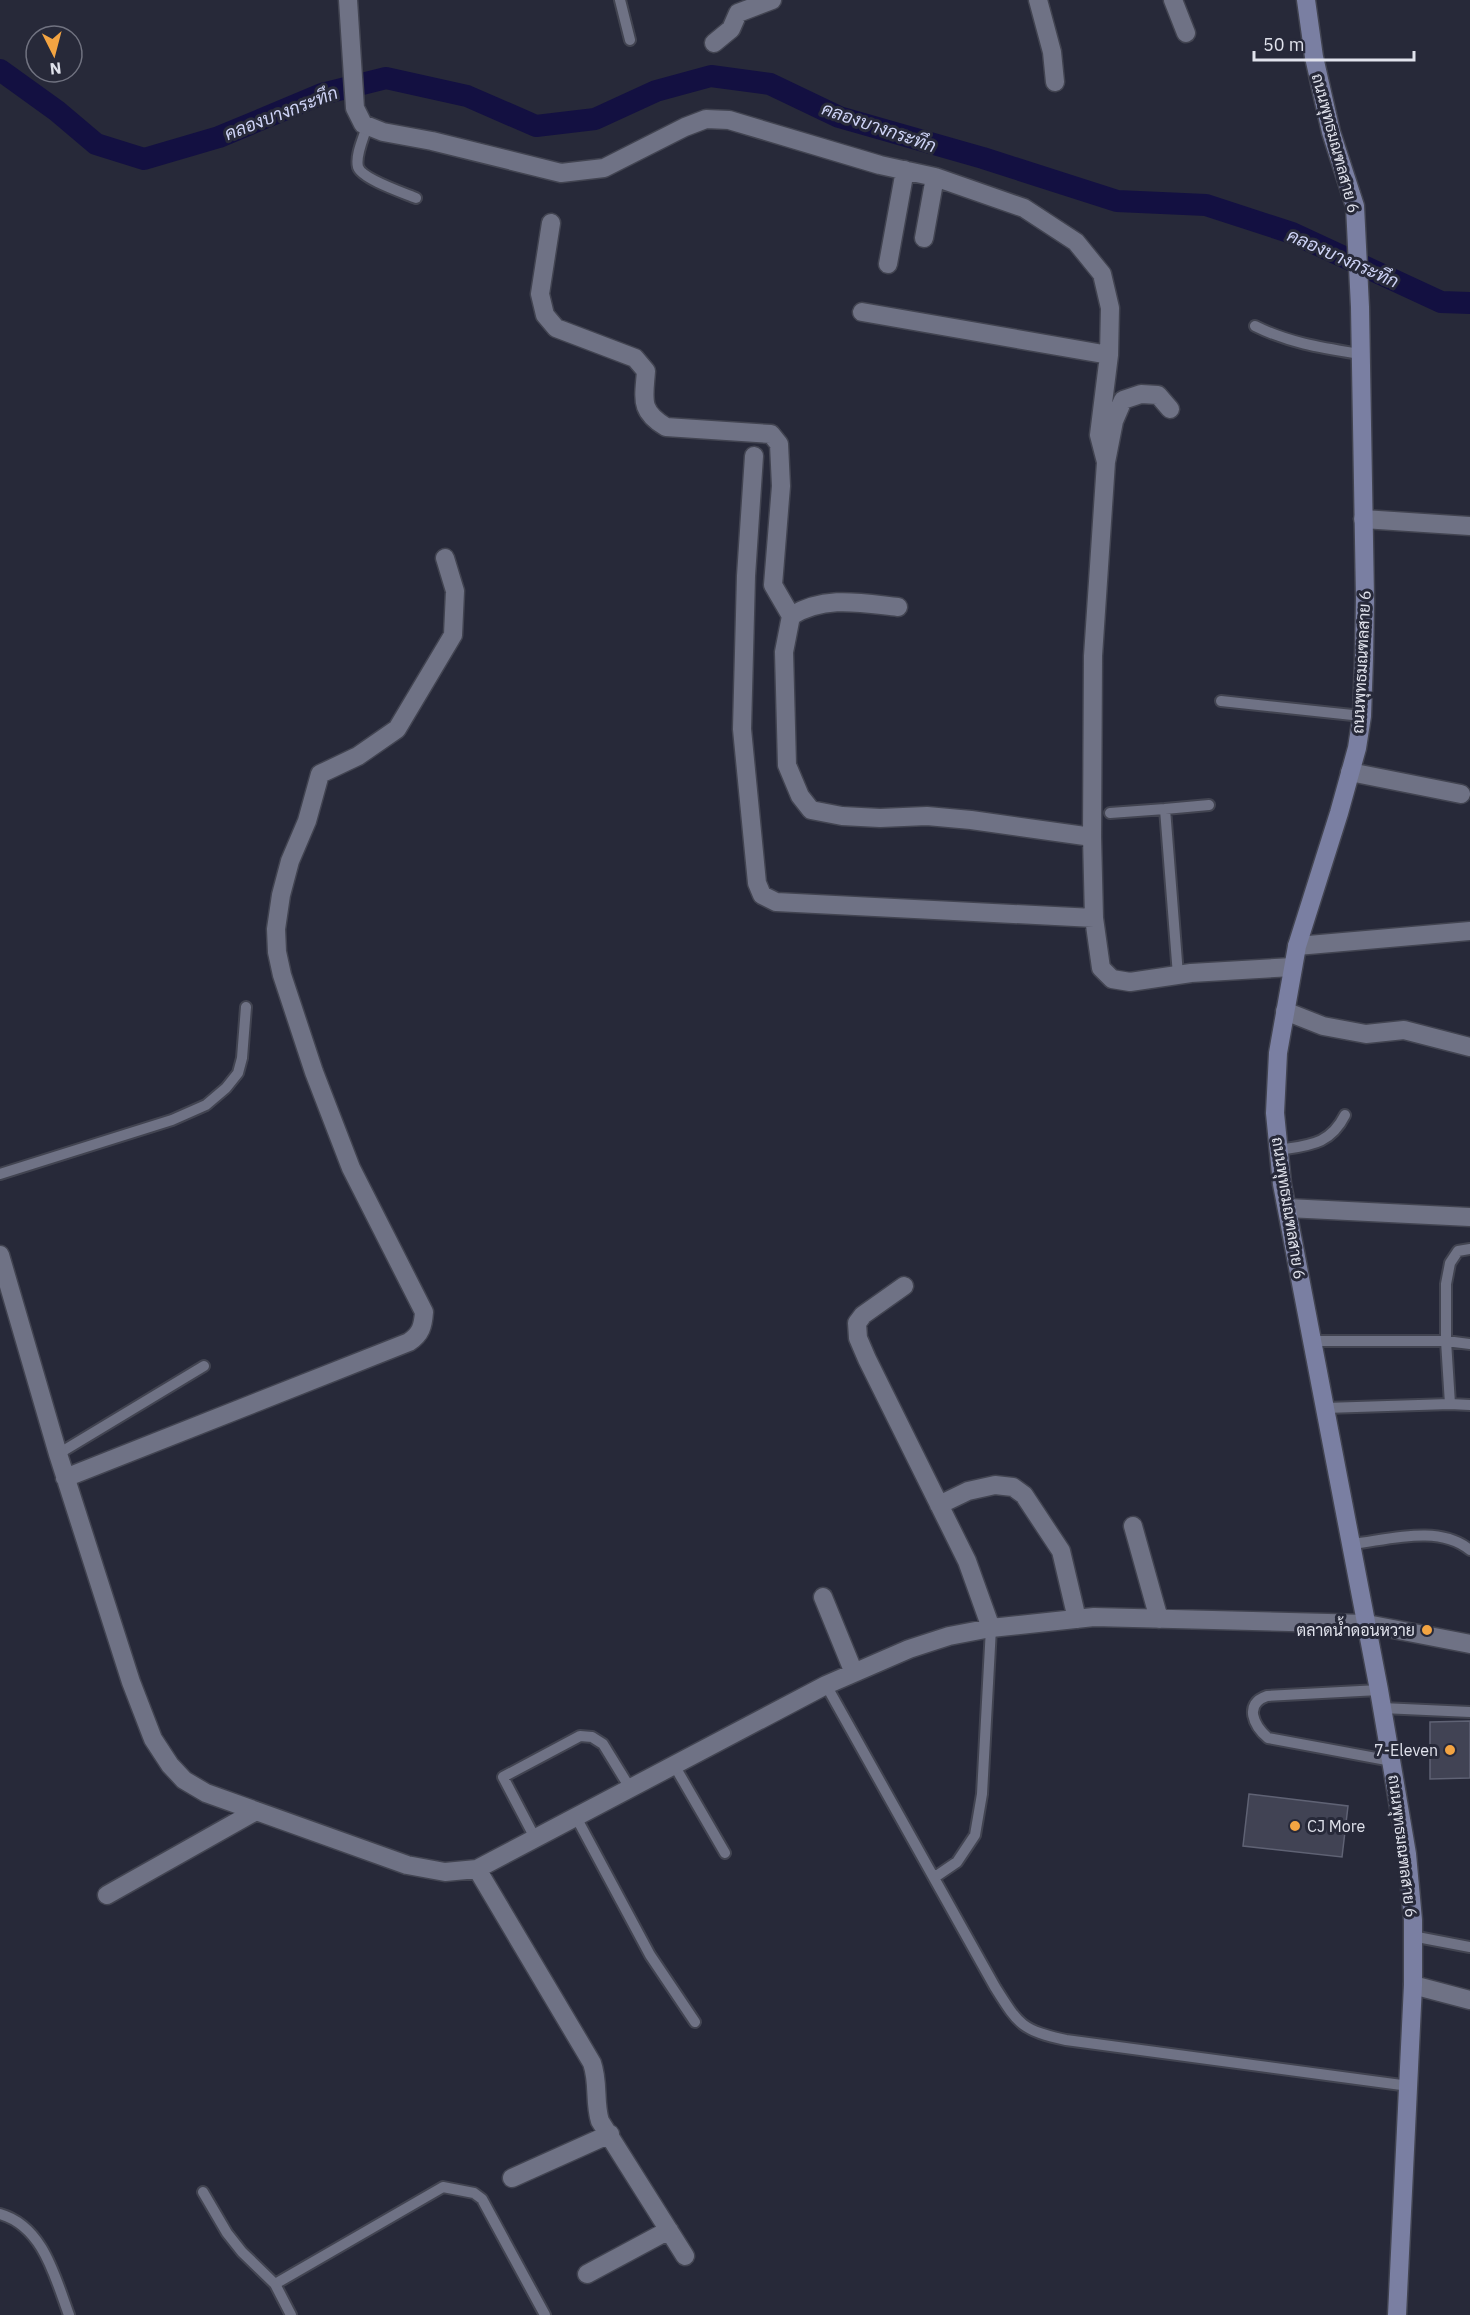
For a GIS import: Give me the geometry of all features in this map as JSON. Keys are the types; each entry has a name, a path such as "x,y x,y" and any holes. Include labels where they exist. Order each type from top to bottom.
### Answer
{"main road":[{"name":"ถนนพุทธมณฑลสาย 6","path":"1306,0 1314,57 1331,132 1355,206 1358,239 1365,599 1362,717 1350,772 1297,946 1278,1053 1275,1113 1287,1208 1381,1699 1407,1854 1413,1920 1413,1984 1397,2315"}],"street":[{"path":"348,0 355,108 363,124 383,132 432,141 561,173 604,168 705,119 729,120 935,177 1024,208 1076,242 1102,274 1110,308 1110,355 1099,435 1106,462"},
{"path":"714,43 731,29 738,13 772,0"},
{"path":"1038,0 1052,52 1055,82"},
{"path":"1173,0 1186,33"},
{"path":"888,264 905,170"},
{"path":"924,238 935,177"},
{"path":"551,223 540,294 545,315 556,328 635,358 646,371 644,400 651,418 666,427 771,434 779,444 781,486 773,585 791,616 784,652 787,765 800,796 812,810 851,817 927,816 971,820 1092,837"},
{"path":"862,312 1110,355"},
{"path":"1170,409 1158,395 1141,394 1123,400 1114,421 1106,462 1093,656 1094,918 1101,968 1112,979 1130,982 1178,975 1293,967"},
{"path":"754,456 746,576 742,729 757,883 762,895 776,902 1094,918"},
{"path":"1363,519 1470,526"},
{"path":"65,1478 409,1342 419,1335 424,1312 351,1168 314,1072 282,975 277,952 276,928 280,895 290,861 307,821 320,774 358,756 397,729 453,634 455,591 445,558"},
{"path":"791,616 813,605 838,601 898,608"},
{"path":"1350,772 1461,794"},
{"path":"1297,946 1470,931"},
{"path":"1285,1011 1323,1026 1366,1034 1404,1030 1470,1047"},
{"path":"1287,1208 1470,1217"},
{"path":"0,1255 7,1311 58,1454 107,1614 153,1738 170,1765 184,1780 206,1792 407,1865 445,1872 477,1869 826,1685 909,1649 950,1636 991,1628 1094,1617 1367,1624 1470,1644"},
{"path":"904,1286 863,1315 857,1323 858,1338 967,1561 991,1628"},
{"path":"939,1505 968,1491 995,1485 1013,1487 1024,1495 1061,1551 1077,1618"},
{"path":"1133,1526 1159,1618"},
{"path":"823,1598 854,1673"},
{"path":"107,1895 256,1811"},
{"path":"477,1869 592,2063 597,2078 597,2111 600,2121 685,2256"},
{"path":"1413,1984 1470,2000"},
{"path":"513,2178 609,2134"},
{"path":"587,2274 669,2230"}],"lane":[{"path":"620,0 630,40"},
{"path":"367,126 359,152 358,167 364,175 416,198"},
{"path":"1255,326 1277,337 1360,354"},
{"path":"1221,701 1362,717"},
{"path":"1110,813 1209,805"},
{"path":"1165,808 1178,975"},
{"path":"0,1174 172,1120 206,1105 226,1088 238,1073 242,1058 246,1007"},
{"path":"1279,1150 1313,1144 1329,1136 1337,1130 1345,1115"},
{"path":"1450,1404 1446,1341 1446,1284 1450,1263 1458,1251 1470,1249"},
{"path":"1313,1341 1446,1341 1470,1344"},
{"path":"58,1454 204,1366"},
{"path":"1325,1408 1450,1404 1470,1406"},
{"path":"1352,1544 1418,1536 1442,1537 1462,1543 1470,1550"},
{"path":"935,1877 957,1862 975,1835 982,1794 991,1628"},
{"path":"826,1685 1020,2024 1039,2034 1066,2040 1408,2086"},
{"path":"1392,1761 1268,1738 1260,1731 1252,1718 1254,1705 1260,1698 1267,1696 1381,1699 1470,1712"},
{"path":"535,1838 503,1777 580,1736 592,1737 603,1744 630,1788"},
{"path":"674,1765 725,1853"},
{"path":"576,1817 650,1955 695,2022"},
{"path":"1412,1936 1470,1947"},
{"path":"275,2284 443,2187 474,2193 482,2199 545,2315"},
{"path":"203,2192 227,2233 242,2252 275,2284 291,2315"},
{"path":"0,2214 11,2217 35,2236 51,2268 69,2315"}],"building":[{"name":"7-Eleven","path":"1470,1721 1470,1778 1430,1779 1430,1722"},
{"name":"CJ More","path":"1249,1794 1348,1806 1342,1857 1243,1846"}],"waterway":[{"name":"คลองบางกระทึก","path":"0,70 57,111 96,144 144,159 219,137 322,94 386,78 467,96 536,126 595,119 656,91 711,76 770,84 839,117 983,158 1117,201 1206,205 1292,233 1441,302 1470,303"}],"place":[{"name":"ตลาดน้ำดอนหวาย","path":"1427,1630"},
{"name":"7-Eleven","path":"1450,1750"},
{"name":"CJ More","path":"1295,1826"}]}
